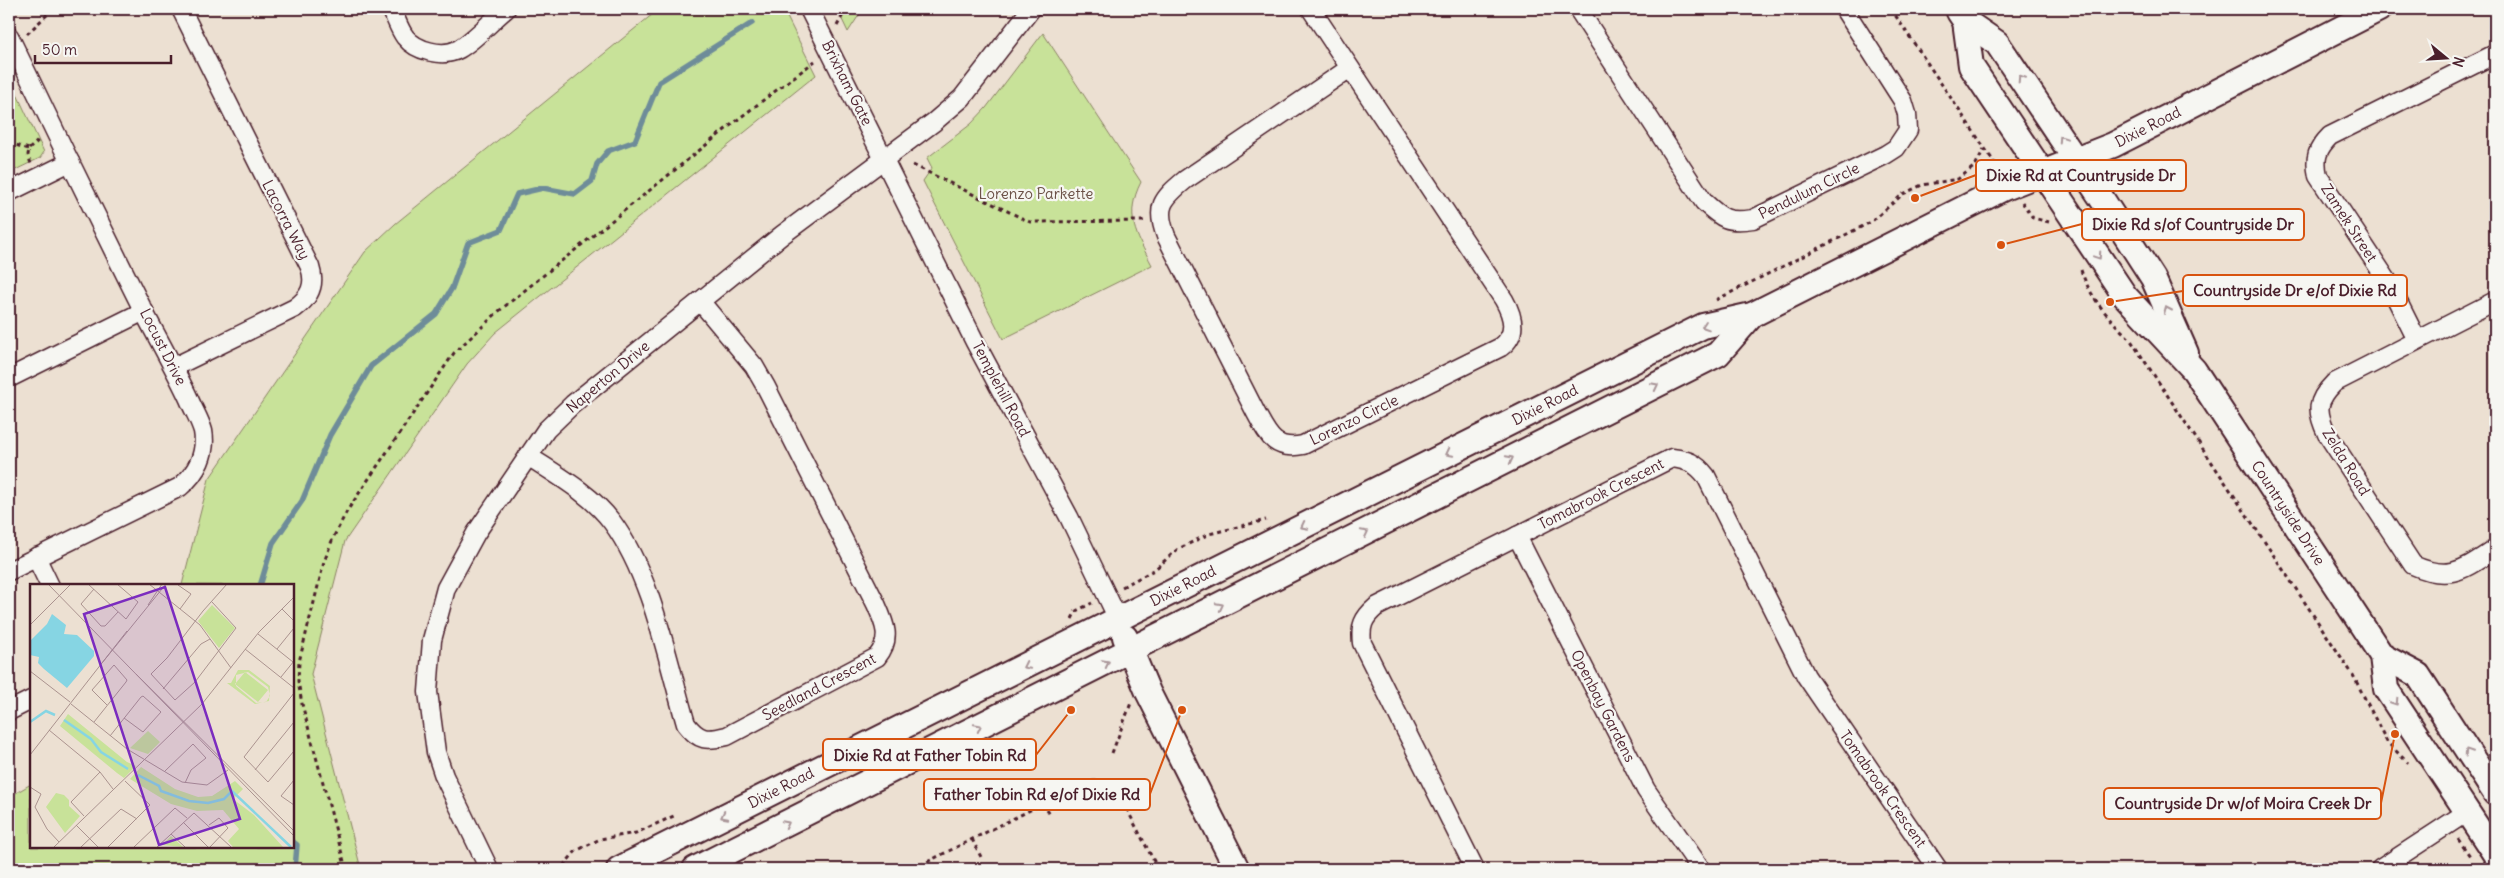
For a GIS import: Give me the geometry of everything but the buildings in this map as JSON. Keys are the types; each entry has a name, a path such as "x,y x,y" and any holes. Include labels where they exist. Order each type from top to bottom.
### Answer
{"main road":[{"name":"Dixie Road","path":"619,869 1703,326 1752,315 2004,188 2113,145 2379,9"},
{"name":"Countryside Drive","path":"1961,15 1997,43 2153,278 2194,370 2382,656 2386,689 2495,854"},
{"name":"Countryside Drive","path":"1961,15 1971,66 2125,296 2194,370"},
{"name":"Dixie Road","path":"696,869 1718,354 1752,315"},
{"path":"1118,619 1148,692 1237,869"},
{"name":"Countryside Drive","path":"2382,656 2418,675 2495,793"},
{"path":"2467,812 2495,793"}],"street":[{"name":"Lacorra Way","path":"174,367 295,308 305,301 313,284 310,267 181,9"},
{"path":"391,9 405,37 424,50 444,53 458,50 506,9"},
{"name":"Brixham Gate","path":"809,9 885,158"},
{"name":"Naperton Drive","path":"489,869 444,776 436,752 428,692 429,667 437,616 446,588 476,533 546,430 573,404 782,235 934,122 962,98 1031,9"},
{"name":"Lorenzo Circle","path":"1312,9 1504,300 1513,321 1509,341 1486,355 1303,445 1291,447 1272,440 1256,413 1166,236 1159,219 1160,207 1168,194 1185,180 1350,68"},
{"name":"Pendulum Circle","path":"1578,9 1704,202 1718,215 1727,220 1739,221 1753,219 1885,155 1904,138 1909,126 1903,101 1844,9"},
{"name":"Locust Drive","path":"9,571 180,487 191,478 203,454 202,429 174,367 70,162 17,36"},
{"name":"Zamek Street","path":"2417,340 2386,280 2318,176 2315,160 2320,147 2330,136 2495,54"},
{"name":"Templehill Road","path":"885,158 975,342 1069,517 1118,619"},
{"path":"9,192 70,162"},
{"name":"Seedland Crescent","path":"528,456 599,508 611,521 632,554 647,591 686,724 700,737 710,740 727,736 877,658 887,638 885,624 876,604 766,386 754,366 700,301"},
{"name":"Zelda Road","path":"2495,301 2334,383 2325,392 2319,404 2319,418 2326,434 2413,565 2428,572 2444,574 2461,571 2495,549"},
{"path":"9,378 144,311"},
{"name":"Tomabrook Crescent","path":"1475,869 1362,643 1361,628 1364,617 1376,607 1672,458 1686,460 1698,465 1706,476 1806,676 1938,869"},
{"name":"Openbay Gardens","path":"1517,536 1646,790 1701,869"},
{"path":"36,557 49,584"},
{"path":"9,711 30,700"},
{"path":"2380,869 2467,812"}],"path":[{"path":"17,36 53,9"},
{"path":"346,869 302,704 298,681 299,662 324,562 333,538 347,511 454,353 522,293 741,117 813,64 846,9"},
{"path":"1732,292 1871,222 1903,194 1922,185 1958,179 1975,166 1984,149 1983,146 1891,9"},
{"path":"32,165 28,155 29,149 43,136"},
{"path":"9,143 29,149"},
{"path":"913,165 1030,222 1145,221"},
{"path":"2033,218 2047,221 2051,225"},
{"path":"2081,268 2098,303 2111,321 2130,339 2353,675 2388,742 2409,764"},
{"path":"1112,753 1131,702"},
{"path":"913,869 1086,782 1103,780 1118,792 1158,869"},
{"path":"1043,803 1050,815"},
{"path":"556,869 563,866 576,851 600,838 636,833 679,814"},
{"path":"972,839 981,857"}],"green space":[{"path":"659,9 783,9 816,75 495,333 467,364 345,541 311,674 361,869 9,869 9,797 30,785 30,848 294,848 294,584 182,584 209,479 365,252 395,224"},
{"path":"837,9 863,9 848,32"},
{"name":"Lorenzo Parkette","path":"1043,33 1141,182 1133,205 1134,225 1152,265 1003,339 923,181 932,168 927,158 971,124 986,108"},
{"path":"9,77 44,152 40,158 9,173"}],"waterway":[{"path":"261,584 273,543 302,501 330,435 371,366 436,314 452,288 468,243 501,230 517,194 543,188 575,194 592,181 597,164 608,151 635,141 659,82 752,23"},
{"path":"294,843 297,845 295,869"}],"place":[{"name":"Dixie Rd at Countryside Dr","path":"1915,198"},
{"name":"Dixie Rd s/of Countryside Dr","path":"2001,245"},
{"name":"Countryside Dr e/of Dixie Rd","path":"2110,302"},
{"name":"Dixie Rd at Father Tobin Rd","path":"1071,710"},
{"name":"Father Tobin Rd e/of Dixie Rd","path":"1182,710"},
{"name":"Countryside Dr w/of Moira Creek Dr","path":"2395,734"}]}
